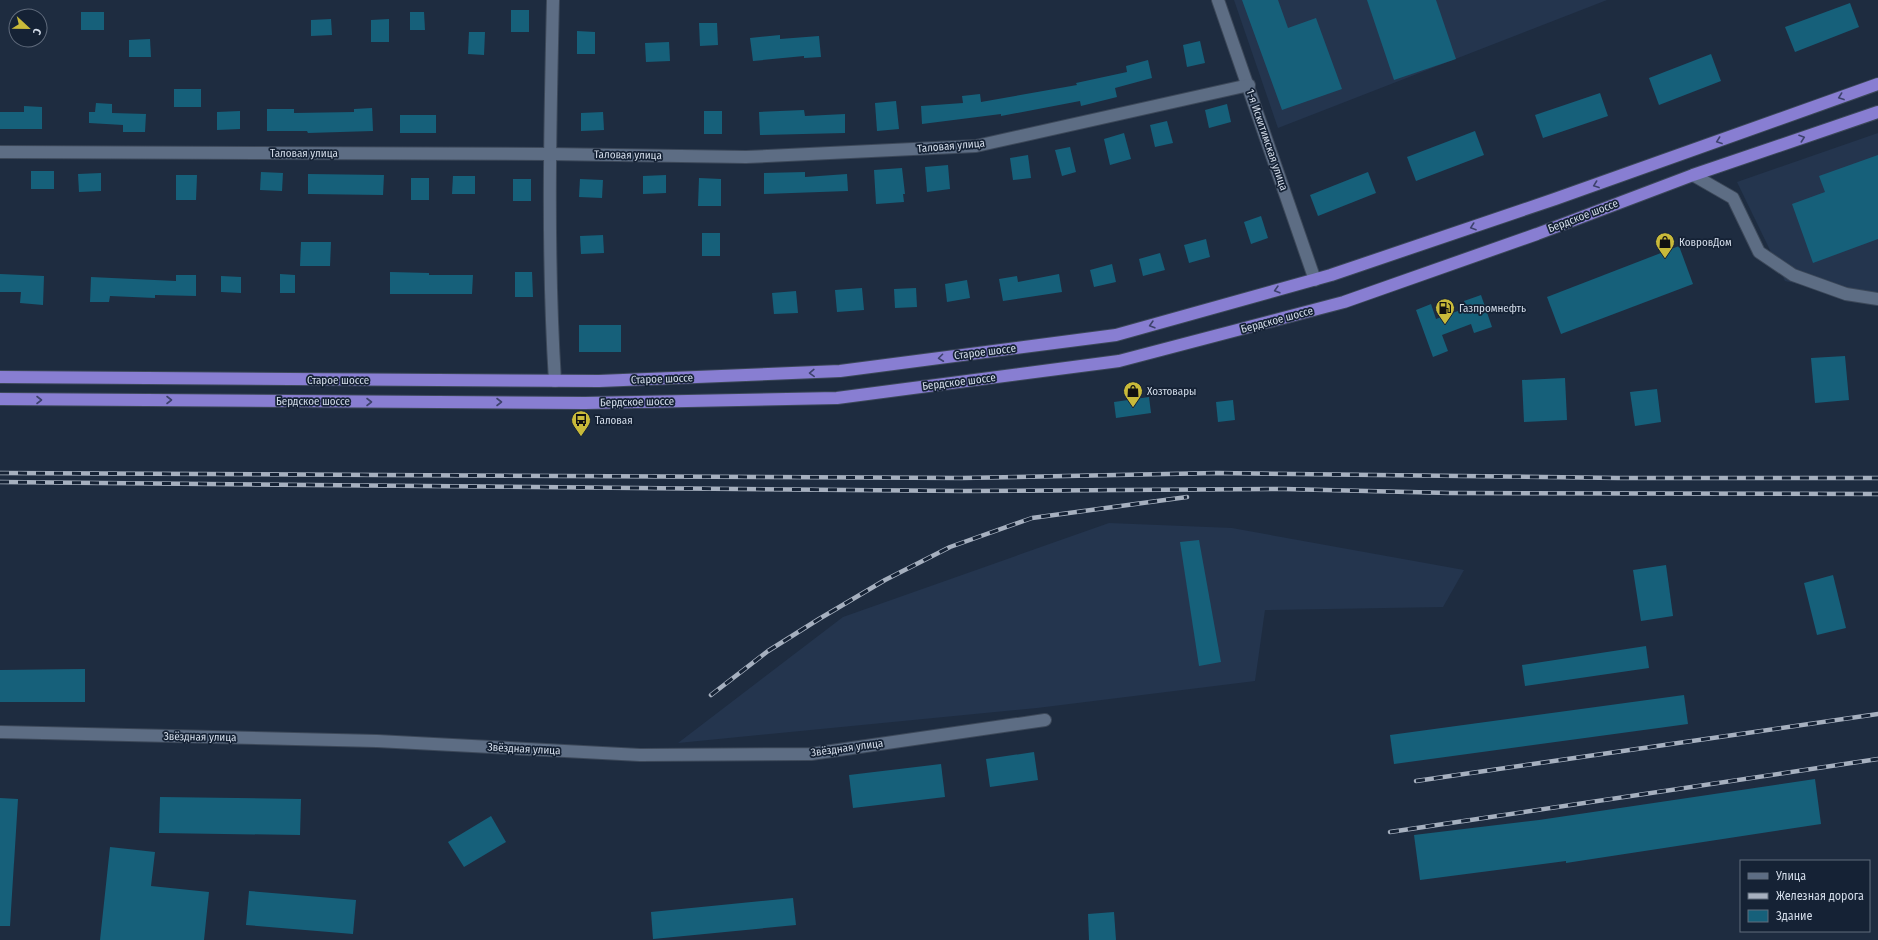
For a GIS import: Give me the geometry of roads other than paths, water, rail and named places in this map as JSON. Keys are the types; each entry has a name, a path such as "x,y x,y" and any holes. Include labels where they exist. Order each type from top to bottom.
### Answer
{"highway":[{"path":"1315,280 1563,197 1878,84"},
{"name":"Бердское шоссе","path":"0,399 585,403 837,398 1119,361 1344,302 1537,234 1692,175 1878,112"},
{"name":"Старое шоссе","path":"0,377 599,381 840,371 1116,335 1315,280"}],"street":[{"path":"553,0 549,154 551,317 555,381"},
{"name":"1-я Искитимская улица","path":"1218,0 1249,85 1315,280"},
{"name":"Таловая улица","path":"0,152 549,154 746,157 976,146 1249,85"},
{"path":"1692,175 1734,198 1759,252 1793,275 1846,294 1878,299"},
{"name":"Звёздная улица","path":"0,732 377,741 640,755 781,755 811,754 1045,720"}],"railway":[{"path":"0,473 962,478 1217,473 1618,478 1878,478"},
{"path":"0,482 962,491 1284,489 1450,493 1878,494"},
{"path":"711,695 768,651 819,619 885,580 950,547 1032,518 1187,497"},
{"path":"1416,781 1878,714"},
{"path":"1390,832 1878,759"}],"place":[{"name":"КовровДом","path":"1665,259"},
{"name":"Газпромнефть","path":"1445,325"},
{"name":"Хозтовары","path":"1133,408"},
{"name":"Таловая","path":"581,437"}]}
